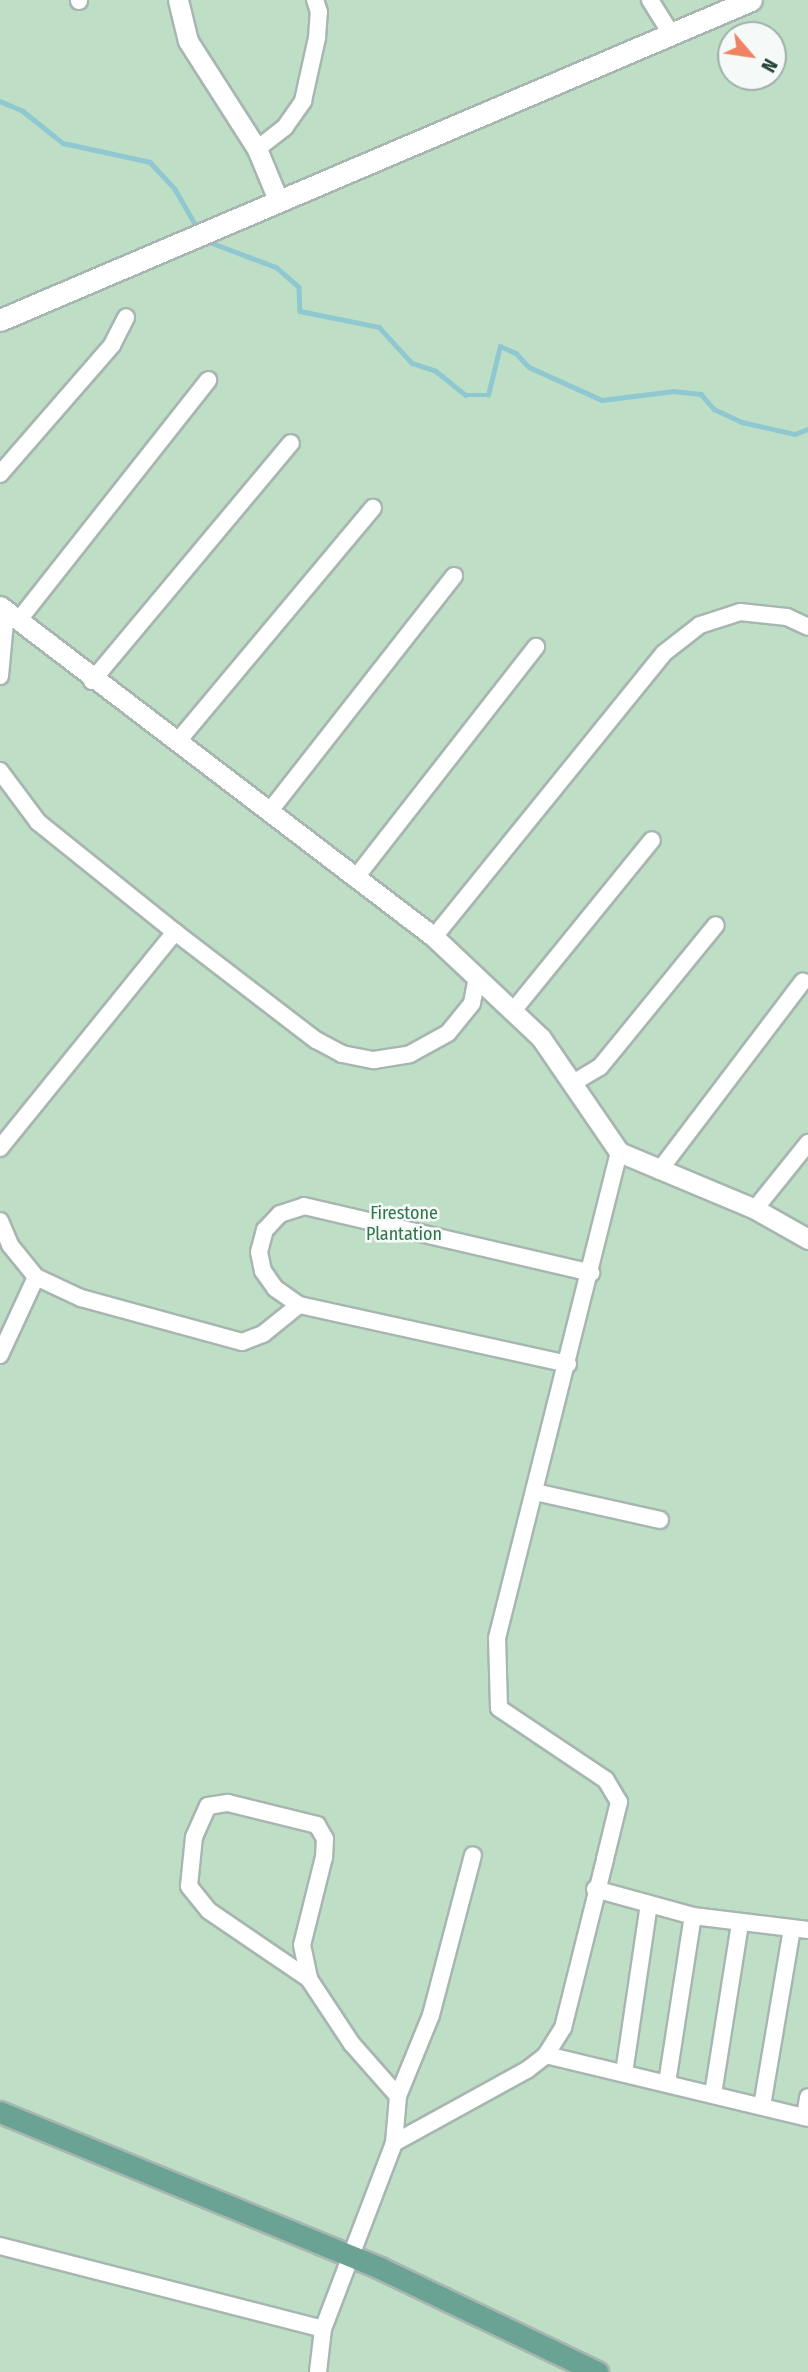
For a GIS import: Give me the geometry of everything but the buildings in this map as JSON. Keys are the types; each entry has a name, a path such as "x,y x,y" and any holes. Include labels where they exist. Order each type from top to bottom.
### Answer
{"main road":[{"path":"0,320 751,0"},
{"path":"0,2112 350,2257 597,2372"}],"street":[{"path":"178,0 188,41 257,149 279,202"},
{"path":"257,149 285,127 303,101 317,38 319,12 315,0"},
{"path":"650,0 671,34"},
{"path":"0,474 113,345 126,317"},
{"path":"0,676 8,613 208,380"},
{"path":"92,681 291,443"},
{"path":"178,741 373,508"},
{"path":"269,811 453,576"},
{"path":"434,937 664,653 700,625 740,612 787,617 808,627"},
{"path":"8,613 92,681 178,741 434,937 541,1038 619,1152 755,1209 808,1240"},
{"path":"357,876 536,647"},
{"path":"1,776 38,822 174,932 316,1040 342,1054 374,1060 410,1054 448,1033 472,1003 477,978"},
{"path":"513,1011 652,840"},
{"path":"573,1083 600,1068 716,925"},
{"path":"0,1148 174,932"},
{"path":"659,1171 803,981"},
{"path":"755,1209 808,1143"},
{"path":"394,2143 527,2070 547,2055 563,2028 595,1889 619,1802 606,1780 499,1707 497,1638 591,1273 619,1152"},
{"path":"568,1364 299,1305 275,1288 263,1271 258,1252 265,1230 280,1214 304,1206 591,1273"},
{"path":"0,1221 10,1244 36,1277 81,1298 242,1342 264,1334 299,1305"},
{"path":"0,1355 36,1277"},
{"path":"535,1492 660,1520"},
{"path":"309,1979 209,1911 190,1885 194,1838 208,1806 228,1803 317,1825 325,1839 302,1945 309,1979 352,2044 398,2096"},
{"path":"318,2372 323,2329 394,2143 398,2096 431,2015 473,1854"},
{"path":"595,1889 693,1916 800,1929 762,2106"},
{"path":"624,2073 649,1904"},
{"path":"667,2083 693,1916"},
{"path":"713,2094 740,1923"},
{"path":"547,2055 806,2118 808,2097"},
{"path":"0,2246 323,2329"}],"green space":[{"name":"Firestone Plantation","path":"0,0 808,0 808,2372 0,2372"}],"waterway":[{"path":"0,101 23,111 63,143 150,162 175,189 198,229"},
{"path":"204,240 276,267 299,287 300,311 379,327 412,363 436,371 466,395 488,395 500,346 516,353 529,367 602,400 673,391 701,394 714,409 742,422 795,434 808,429"}]}
